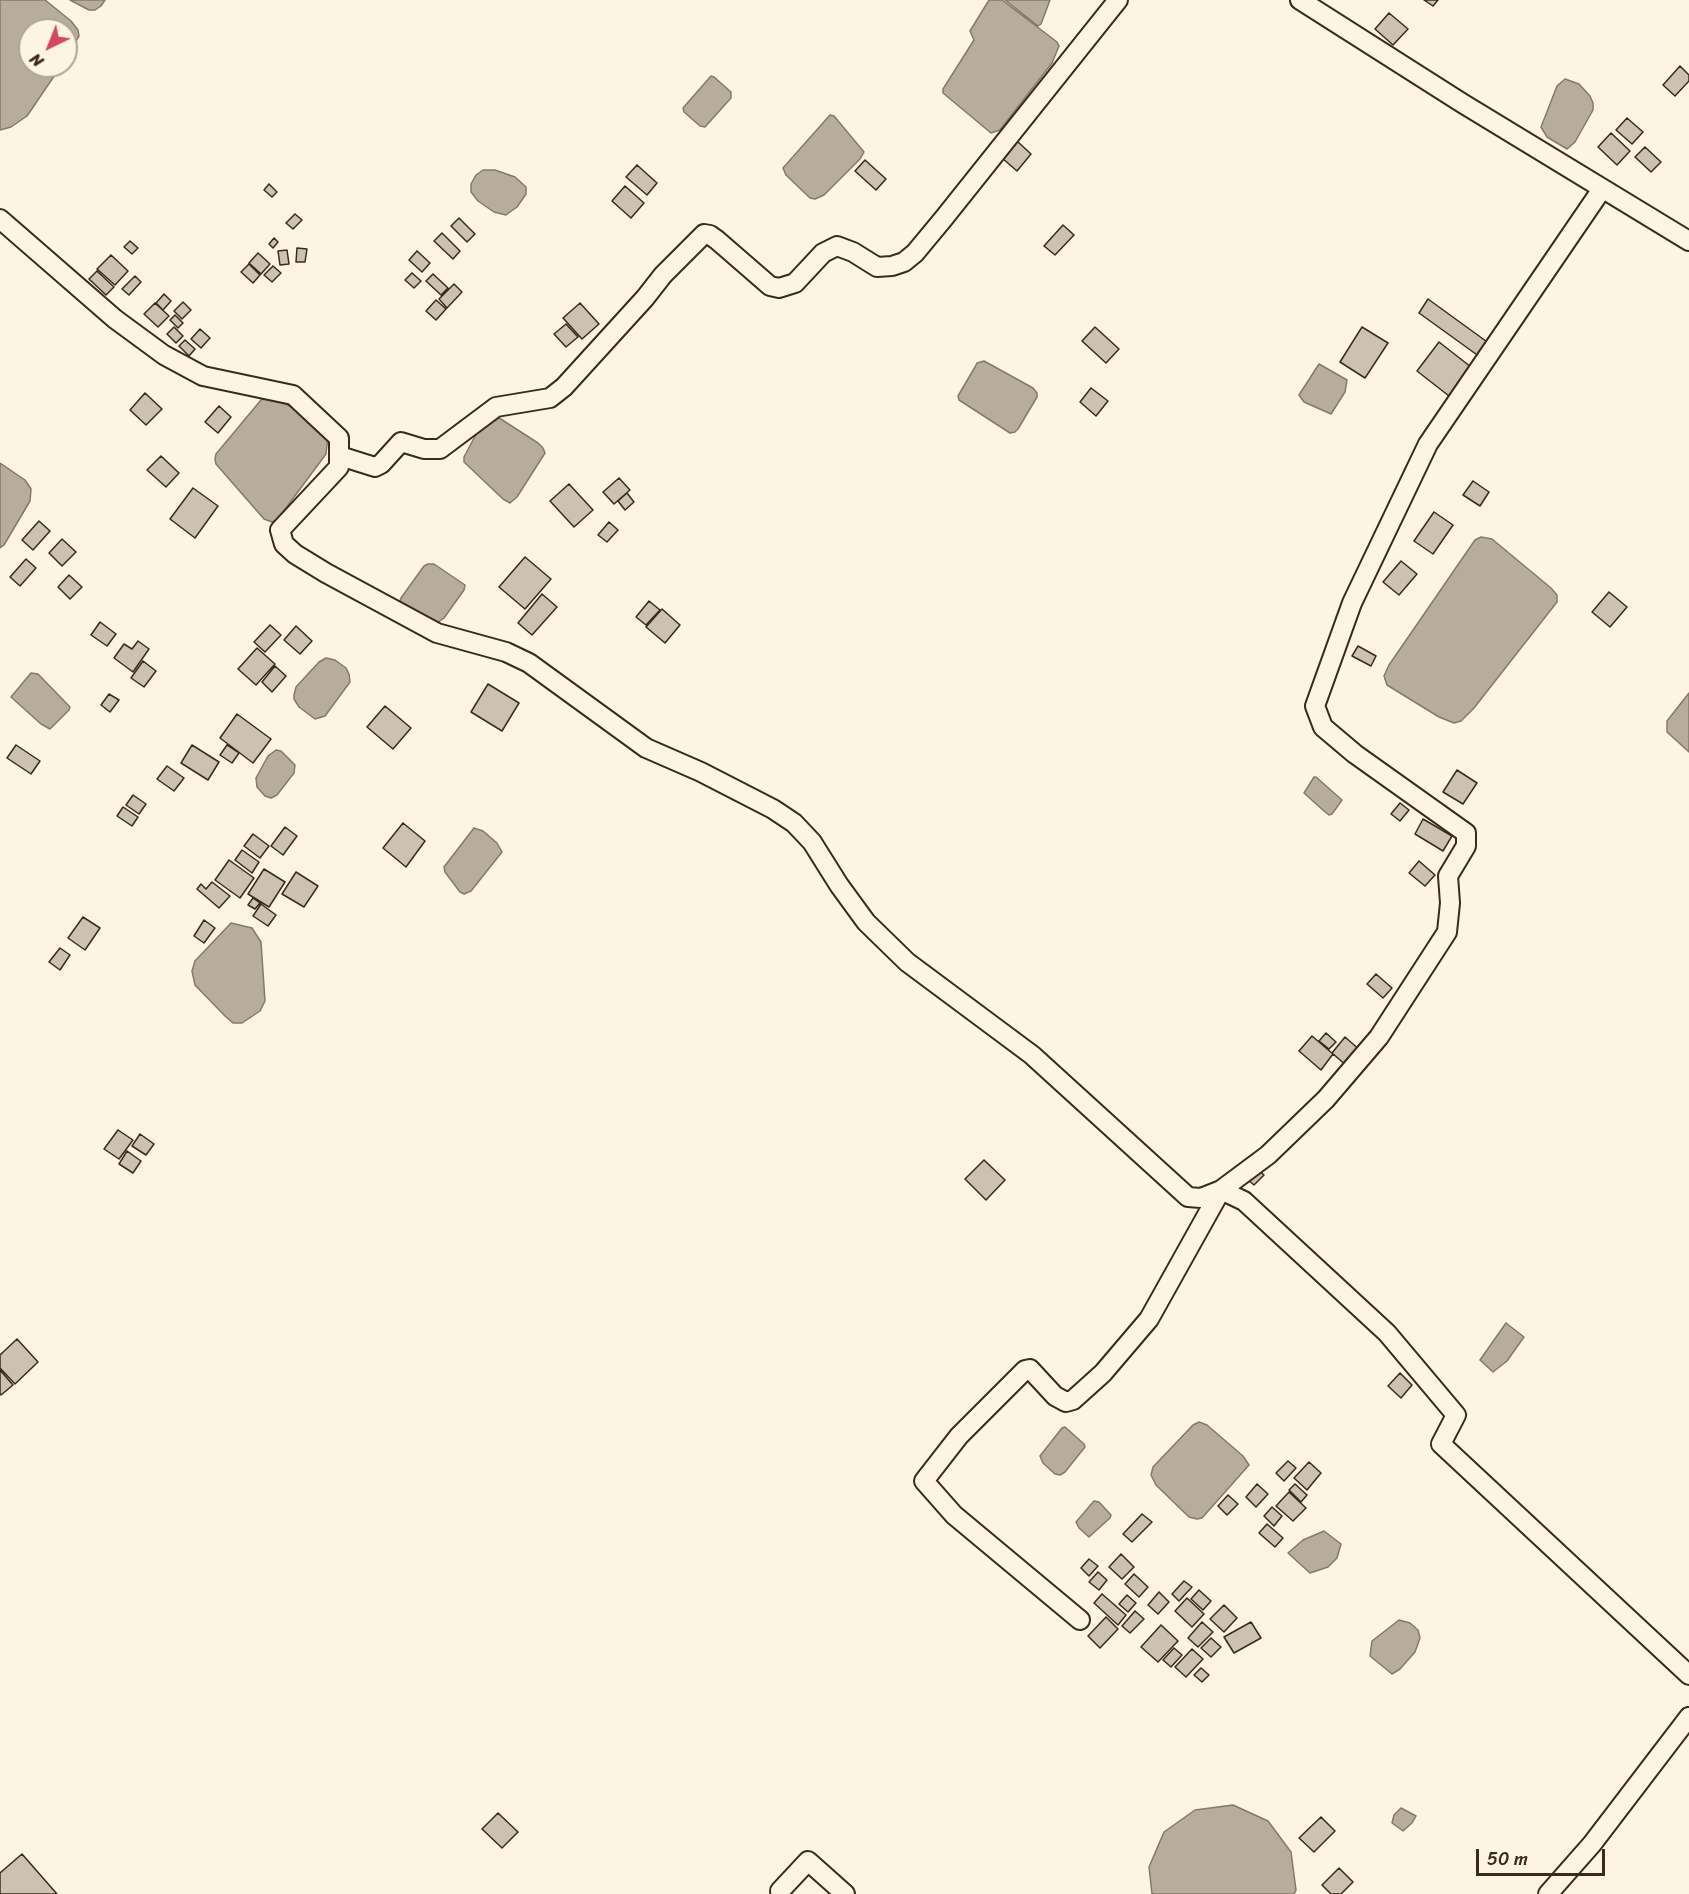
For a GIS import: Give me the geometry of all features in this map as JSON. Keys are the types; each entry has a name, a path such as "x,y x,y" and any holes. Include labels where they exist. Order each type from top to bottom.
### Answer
{"street":[{"path":"340,456 375,467 381,464 401,442 424,449 440,449 496,407 550,398 564,387 663,275 704,234 717,240 770,286 779,288 795,283 823,253 837,246 853,252 877,267 904,262 915,253 937,227 1118,0"},
{"path":"1300,0 1462,103 1689,241"},
{"path":"0,219 115,319 164,355 203,376 293,394 339,438 339,467 280,530 284,544 295,554 437,633 506,652 529,663 646,748 701,772 773,809 794,823 812,842 838,885 866,922 907,962 1032,1055 1188,1197 1201,1198 1221,1190 1268,1155 1326,1100 1378,1037 1447,932 1450,903 1448,876 1466,846 1466,833 1364,761 1323,727 1315,706 1352,603 1428,444 1602,189"},
{"path":"1080,1620 954,1515 924,1481 958,1436 1025,1370 1030,1369 1055,1396 1066,1402 1072,1400 1103,1373 1149,1319 1221,1190"},
{"path":"1221,1190 1244,1202 1386,1333 1456,1415 1441,1444 1689,1675"},
{"path":"1548,1894 1592,1844 1689,1717"},
{"path":"780,1891 808,1861 845,1894"}],"shaded area":[{"path":"0,0 45,0 67,18 18,18 18,78 53,78 27,116 11,127 0,130"},
{"path":"70,0 105,0 95,10 89,10"},
{"path":"989,0 1002,0 1057,42 1059,46 1052,63 1000,130 991,133 943,93 943,89 974,40 970,31"},
{"path":"1005,0 1050,0 1041,24 1038,26"},
{"path":"711,76 731,92 731,98 705,127 700,126 684,112 683,108"},
{"path":"1565,79 1579,84 1593,103 1593,110 1575,142 1567,149 1547,137 1541,127 1557,86"},
{"path":"830,115 834,116 864,152 860,159 824,195 815,199 810,198 786,175 783,168"},
{"path":"483,170 495,170 515,177 526,187 526,194 517,207 506,215 494,212 478,201 471,192 471,184 476,175"},
{"path":"984,361 1033,388 1037,393 1037,397 1015,432 1010,433 959,400 958,396 977,363"},
{"path":"1319,364 1347,380 1345,392 1331,414 1304,402 1299,395"},
{"path":"267,397 293,407 328,437 326,454 277,520 272,522 264,519 216,464 215,459 216,454 261,400"},
{"path":"493,414 538,443 545,453 517,497 510,503 464,462 464,457 482,423"},
{"path":"0,463 25,480 31,489 30,501 0,548"},
{"path":"1481,537 1492,539 1551,588 1557,595 1557,602 1474,708 1461,721 1454,723 1439,717 1387,685 1384,676 1389,665 1475,540"},
{"path":"434,564 465,585 464,590 444,618 437,623 399,604 424,566"},
{"path":"326,658 335,660 346,668 350,682 325,716 315,719 299,707 294,695 296,687 319,662"},
{"path":"31,673 38,674 70,707 50,729 41,724 11,697"},
{"path":"1689,693 1689,752 1667,732 1667,721"},
{"path":"276,750 281,751 295,765 294,773 277,795 271,798 265,796 257,787 256,778 268,756"},
{"path":"1314,777 1342,800 1332,814 1329,815 1304,793"},
{"path":"474,828 483,831 497,843 502,852 471,891 464,894 445,872 444,867"},
{"path":"231,923 252,928 261,942 265,1001 260,1011 242,1023 233,1023 195,985 192,971 195,961"},
{"path":"1506,1323 1524,1337 1507,1361 1493,1372 1480,1360"},
{"path":"1199,1422 1207,1425 1243,1456 1249,1465 1202,1518 1197,1519 1189,1517 1156,1485 1151,1475 1153,1467 1193,1425"},
{"path":"1065,1427 1085,1447 1060,1475 1055,1474 1043,1463 1040,1456"},
{"path":"1094,1501 1099,1502 1111,1515 1089,1537 1076,1522"},
{"path":"1324,1531 1341,1544 1337,1558 1328,1567 1310,1573 1288,1553 1303,1540"},
{"path":"1399,1620 1410,1623 1418,1630 1420,1638 1415,1652 1400,1669 1392,1674 1370,1656 1372,1641"},
{"path":"1233,1805 1268,1821 1291,1852 1296,1890 1294,1894 1152,1894 1149,1867 1164,1832 1195,1810"},
{"path":"1401,1808 1416,1816 1403,1831 1392,1823 1394,1815"}],"building":[{"path":"1424,0 1438,0 1433,6"},
{"path":"1389,13 1408,29 1393,45 1375,29"},
{"path":"1680,66 1689,75 1689,81 1675,96 1663,85"},
{"path":"1627,118 1643,132 1632,144 1616,130"},
{"path":"1611,133 1630,151 1617,165 1598,147"},
{"path":"1017,141 1031,154 1017,171 1002,158"},
{"path":"1645,147 1661,162 1651,172 1635,157"},
{"path":"865,160 886,179 876,190 855,171"},
{"path":"637,165 657,183 647,195 626,177"},
{"path":"269,184 277,192 272,197 264,190"},
{"path":"625,186 644,203 631,218 612,201"},
{"path":"295,214 302,220 293,229 286,223"},
{"path":"459,218 475,234 467,242 451,226"},
{"path":"1063,225 1074,235 1055,255 1044,246"},
{"path":"442,233 460,251 453,259 434,241"},
{"path":"274,238 278,242 273,248 269,244"},
{"path":"130,241 138,248 132,254 124,247"},
{"path":"297,248 307,249 305,262 296,262"},
{"path":"287,250 289,264 280,265 278,251"},
{"path":"417,251 430,263 422,272 409,260"},
{"path":"258,253 270,264 261,274 249,263"},
{"path":"111,255 128,271 115,285 97,269"},
{"path":"249,264 260,275 253,283 241,272"},
{"path":"273,266 281,273 272,282 264,275"},
{"path":"97,271 114,287 106,295 89,279"},
{"path":"412,273 421,281 414,288 405,280"},
{"path":"433,274 448,288 441,295 426,281"},
{"path":"135,276 141,282 129,295 122,289"},
{"path":"454,284 462,292 447,308 439,299"},
{"path":"164,294 171,301 163,310 156,303"},
{"path":"1428,299 1490,344 1480,357 1419,313"},
{"path":"436,300 446,309 436,320 426,311"},
{"path":"183,302 191,310 182,319 174,311"},
{"path":"155,303 169,316 158,327 144,314"},
{"path":"580,303 599,324 582,339 563,318"},
{"path":"175,315 183,323 178,328 170,320"},
{"path":"566,324 578,337 566,347 554,334"},
{"path":"174,327 183,336 176,343 167,334"},
{"path":"1095,327 1119,349 1106,363 1082,341"},
{"path":"1362,327 1388,343 1365,378 1340,362"},
{"path":"200,329 210,338 201,348 191,339"},
{"path":"185,340 195,349 189,356 179,346"},
{"path":"1439,342 1471,367 1449,396 1417,371"},
{"path":"1091,388 1108,401 1096,416 1080,402"},
{"path":"145,393 162,409 146,425 130,410"},
{"path":"219,406 231,417 218,433 205,422"},
{"path":"161,456 179,473 166,487 147,470"},
{"path":"619,478 630,490 614,504 603,492"},
{"path":"1473,481 1489,492 1480,506 1463,495"},
{"path":"569,484 593,510 574,527 550,501"},
{"path":"193,488 218,506 195,538 170,519"},
{"path":"627,493 634,502 625,510 618,501"},
{"path":"1434,512 1453,525 1433,554 1414,541"},
{"path":"39,521 50,531 33,550 22,540"},
{"path":"609,522 618,530 607,542 598,535"},
{"path":"62,539 76,552 62,566 49,553"},
{"path":"525,557 551,579 525,609 499,587"},
{"path":"26,559 36,568 20,586 10,577"},
{"path":"1401,561 1417,574 1399,595 1383,582"},
{"path":"69,575 82,587 70,599 58,587"},
{"path":"1609,592 1627,607 1610,627 1592,612"},
{"path":"542,594 557,607 532,635 518,623"},
{"path":"649,601 660,610 646,625 636,617"},
{"path":"662,609 680,625 665,643 646,627"},
{"path":"100,622 116,634 107,646 91,635"},
{"path":"270,625 281,635 265,652 254,642"},
{"path":"296,626 312,641 300,654 284,640"},
{"path":"138,641 149,649 133,672 114,658 124,644 132,649"},
{"path":"1358,646 1376,656 1371,666 1352,656"},
{"path":"257,648 275,664 256,685 238,669"},
{"path":"143,661 156,671 144,687 131,678"},
{"path":"275,666 286,676 272,692 262,682"},
{"path":"488,684 519,703 502,731 471,712"},
{"path":"109,694 119,700 110,712 101,705"},
{"path":"385,706 411,728 393,749 367,727"},
{"path":"237,714 271,739 253,763 220,738"},
{"path":"16,745 40,761 31,774 7,758"},
{"path":"192,745 219,762 208,780 181,763"},
{"path":"227,745 239,753 232,763 220,755"},
{"path":"167,766 184,778 174,791 157,779"},
{"path":"1457,770 1477,783 1463,804 1443,792"},
{"path":"133,795 146,804 139,814 126,805"},
{"path":"1400,803 1409,810 1400,821 1391,814"},
{"path":"123,807 138,817 132,826 117,816"},
{"path":"1423,819 1452,836 1443,851 1415,834"},
{"path":"403,823 425,841 406,867 383,848"},
{"path":"285,827 297,836 283,855 271,846"},
{"path":"253,834 269,846 260,858 244,846"},
{"path":"242,850 259,862 252,873 235,860"},
{"path":"229,860 254,878 240,898 215,880"},
{"path":"1419,861 1435,875 1425,886 1409,873"},
{"path":"264,869 285,882 269,907 248,894"},
{"path":"296,872 318,886 304,907 282,894"},
{"path":"212,882 230,896 219,908 197,889 201,884 206,889"},
{"path":"253,898 260,903 255,909 248,905"},
{"path":"261,904 276,915 268,926 253,916"},
{"path":"83,917 100,928 85,950 68,938"},
{"path":"204,920 215,928 204,943 194,936"},
{"path":"60,948 70,955 60,970 49,962"},
{"path":"1376,974 1392,988 1383,998 1367,984"},
{"path":"1326,1033 1336,1042 1329,1049 1319,1041"},
{"path":"1312,1036 1333,1054 1321,1070 1299,1051"},
{"path":"1345,1037 1361,1051 1348,1067 1332,1053"},
{"path":"118,1130 133,1140 119,1159 104,1149"},
{"path":"140,1134 154,1144 146,1155 132,1146"},
{"path":"127,1151 141,1161 133,1173 119,1164"},
{"path":"984,1160 1005,1180 986,1200 965,1179"},
{"path":"1256,1168 1264,1175 1254,1185 1247,1179"},
{"path":"17,1339 38,1362 15,1384 0,1368 0,1355"},
{"path":"0,1370 13,1385 1,1395 0,1394"},
{"path":"1400,1373 1412,1385 1401,1398 1388,1386"},
{"path":"1288,1461 1296,1468 1284,1481 1276,1473"},
{"path":"1309,1462 1321,1473 1307,1490 1294,1478"},
{"path":"1257,1484 1268,1494 1256,1507 1246,1497"},
{"path":"1295,1484 1307,1495 1301,1502 1289,1490"},
{"path":"1289,1492 1306,1508 1293,1521 1276,1506"},
{"path":"1228,1495 1238,1504 1227,1515 1218,1506"},
{"path":"1272,1507 1282,1516 1274,1526 1264,1516"},
{"path":"1142,1514 1152,1522 1132,1542 1123,1534"},
{"path":"1267,1524 1283,1538 1275,1547 1259,1533"},
{"path":"1121,1554 1134,1567 1122,1579 1109,1567"},
{"path":"1089,1559 1098,1566 1089,1576 1081,1568"},
{"path":"1098,1572 1107,1580 1099,1590 1089,1582"},
{"path":"1134,1574 1148,1587 1139,1597 1125,1584"},
{"path":"1184,1581 1192,1587 1179,1601 1172,1594"},
{"path":"1199,1590 1211,1601 1203,1610 1191,1599"},
{"path":"1159,1592 1169,1602 1158,1614 1148,1605"},
{"path":"1102,1594 1126,1615 1118,1625 1094,1603"},
{"path":"1127,1595 1136,1603 1128,1612 1119,1604"},
{"path":"1187,1598 1204,1614 1192,1627 1175,1611"},
{"path":"1224,1605 1237,1618 1224,1632 1210,1619"},
{"path":"1135,1611 1144,1619 1130,1633 1122,1626"},
{"path":"1106,1617 1118,1629 1100,1648 1088,1636"},
{"path":"1202,1622 1213,1632 1198,1647 1188,1638"},
{"path":"1251,1622 1261,1638 1234,1653 1224,1637"},
{"path":"1161,1625 1178,1641 1158,1662 1141,1647"},
{"path":"1211,1638 1221,1647 1211,1657 1201,1648"},
{"path":"1174,1648 1182,1655 1171,1667 1163,1660"},
{"path":"1192,1649 1203,1659 1186,1677 1175,1667"},
{"path":"1201,1668 1209,1675 1202,1682 1194,1675"},
{"path":"498,1813 518,1832 502,1848 482,1829"},
{"path":"1321,1817 1335,1831 1314,1852 1299,1838"},
{"path":"22,1854 57,1894 0,1894 0,1873"},
{"path":"1339,1868 1353,1882 1341,1894 1331,1894 1322,1885"}]}
